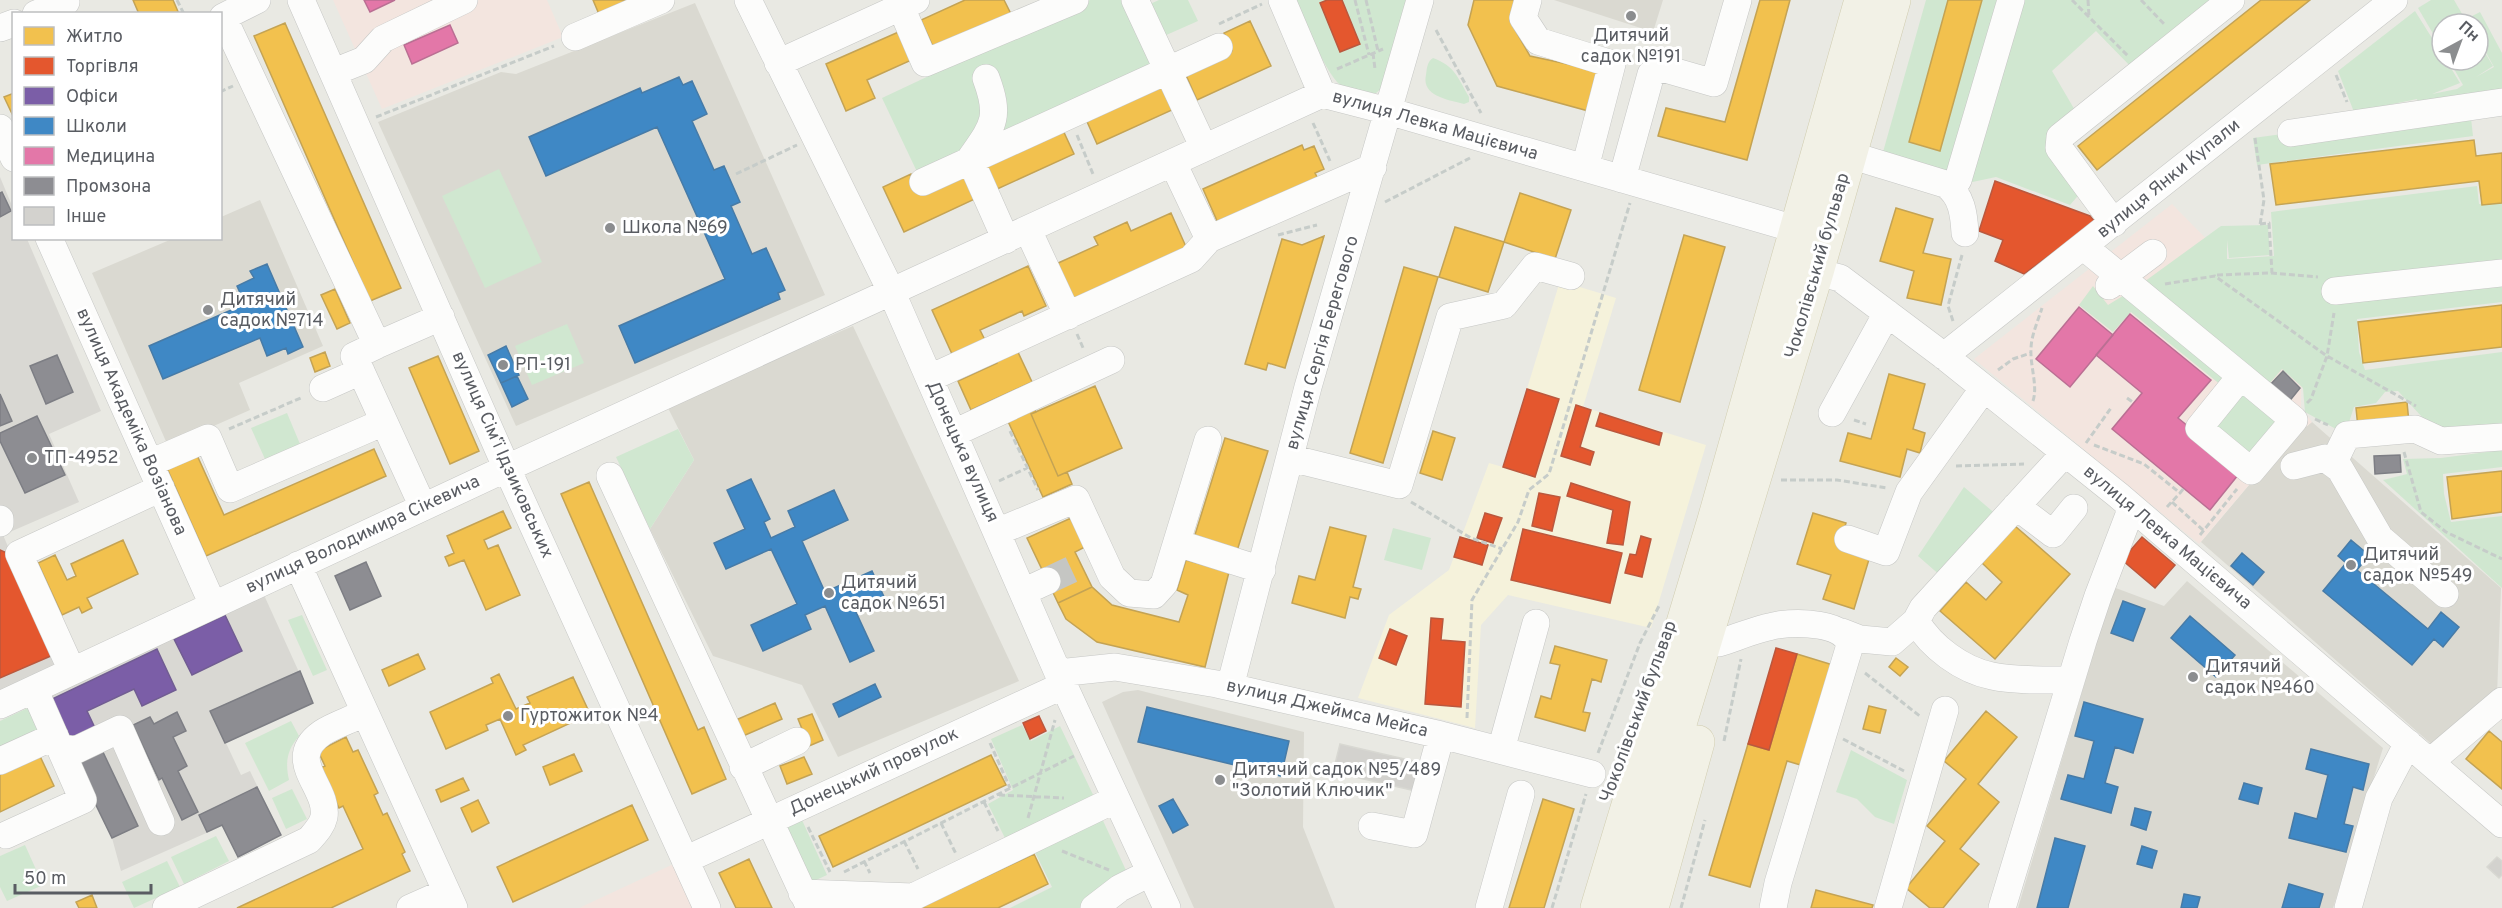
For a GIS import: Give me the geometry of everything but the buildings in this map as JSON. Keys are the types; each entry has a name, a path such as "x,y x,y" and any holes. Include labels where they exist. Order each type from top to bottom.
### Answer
{"main road":[{"name":"Чоколівський бульвар","path":"1624,908 1726,526 1795,229 1861,0"},
{"name":"Чоколівський бульвар","path":"1598,908 1726,526 1818,272 1894,0"},
{"name":"Чоколівський бульвар","path":"1652,908 1701,729 1719,642 1726,526"},
{"name":"Чоколівський бульвар","path":"1576,908 1610,791 1671,621 1726,526"}],"street":[{"path":"41,12 66,2 65,0"},
{"path":"257,0 223,17 377,345"},
{"name":"вулиця Сімʼї Ідзиковських","path":"301,0 507,468 707,908"},
{"path":"333,72 364,60 383,39 464,0"},
{"name":"Донецька вулиця","path":"748,0 892,293 1023,592 1060,689 1116,799 1143,877 1167,908"},
{"path":"778,63 892,6 925,63 1075,0"},
{"path":"1136,0 1204,148"},
{"name":"вулиця Сергія Берегового","path":"1230,687 1308,387 1420,0"},
{"path":"1528,0 1523,18 1538,41 1612,64 1585,168"},
{"path":"1626,190 1651,74 1662,68 1714,83 1738,0"},
{"path":"1945,184 1952,184 1961,175 2011,0"},
{"path":"2114,223 2059,148 2057,142 2062,134 2231,0"},
{"name":"вулиця Янки Купали","path":"1952,349 2394,0"},
{"path":"575,38 656,1"},
{"path":"1275,1 1327,83"},
{"path":"923,182 1219,47"},
{"path":"970,159 987,135 995,117 994,100 986,78"},
{"name":"вулиця Левка Мацієвича","path":"892,293 1173,163 1327,83 1388,111 1585,168 1626,190 1795,229"},
{"path":"2291,133 2502,102"},
{"path":"0,128 12,154"},
{"path":"1850,155 1950,187 1965,215 1965,233"},
{"path":"970,159 1068,316"},
{"path":"1173,163 1209,239"},
{"path":"930,378 1191,259 1209,239 1373,167"},
{"name":"вулиця Академіка Возіанова","path":"50,240 213,605"},
{"path":"2084,247 2122,285 2241,376 2294,420 2251,471 2199,428 2241,376"},
{"path":"2122,285 2153,253"},
{"path":"1290,458 1399,486 1450,317 1504,305 1535,266 1571,276"},
{"name":"вулиця Левка Мацієвича","path":"1818,272 1840,278 1887,313 1952,349 2132,507 2502,824"},
{"path":"2332,286 2502,273"},
{"name":"вулиця Володимира Сікевича","path":"0,705 507,468 892,293"},
{"path":"1832,413 1887,313"},
{"path":"423,507 354,356 441,317"},
{"path":"954,433 1102,364"},
{"path":"323,388 361,371"},
{"path":"1848,539 1886,552 1910,492 1990,380"},
{"path":"150,463 208,438 230,489 384,422"},
{"path":"2333,464 2347,435 2415,429 2441,441 2502,437"},
{"path":"997,532 1076,499 1092,560 1129,593 1154,595 1164,584 1208,440"},
{"path":"1844,645 1860,639 1892,642 1916,621 1923,608 2016,506 2072,452"},
{"path":"2294,466 2325,458 2340,469 2380,538 2445,594"},
{"path":"610,476 806,900 913,897 1116,799"},
{"path":"72,671 19,554 161,488"},
{"path":"2016,506 2053,534 2074,508"},
{"path":"2002,908 2098,596 2132,507"},
{"path":"1177,543 1262,570"},
{"path":"298,565 450,900 410,908"},
{"path":"1023,592 1047,581"},
{"path":"1916,621 1924,635 1956,661 1992,676 2071,680"},
{"path":"1501,750 1536,624"},
{"path":"1719,642 1778,625 1808,624 1837,629 1844,645 1824,729 1778,883 1773,908"},
{"name":"вулиця Джеймса Мейса","path":"1060,689 1115,667 1230,687 1452,738 1592,774"},
{"path":"6,835 83,800 38,698 40,686"},
{"name":"Донецький провулок","path":"685,860 1060,689"},
{"path":"2430,762 2502,701"},
{"path":"166,908 309,840 318,830 324,816 323,803 307,770 306,757 311,744 322,733 364,713"},
{"path":"1888,908 1942,720"},
{"path":"0,761 58,742 76,750 120,729 161,822"},
{"path":"1372,826 1414,834 1452,738"},
{"path":"743,767 797,741"},
{"path":"2348,908 2379,798 2408,743"},
{"path":"1487,907 1521,794"},
{"path":"1094,908 1120,888 1143,877"}],"path":[{"path":"1355,0 1369,55"},
{"path":"1366,0 1378,51"},
{"path":"2072,0 2142,70"},
{"path":"2088,0 2089,17"},
{"path":"2141,0 2180,40"},
{"path":"1219,47 1212,27 1275,1"},
{"path":"1435,28 1481,113"},
{"path":"356,125 575,38"},
{"path":"1327,83 1369,55 1389,46"},
{"path":"2335,73 2348,106"},
{"path":"1069,114 1095,178"},
{"path":"1311,120 1340,181"},
{"path":"2244,139 2291,133"},
{"path":"2255,136 2264,200 2260,224 2269,223 2272,273"},
{"path":"736,174 799,144"},
{"path":"1381,204 1474,156"},
{"path":"1452,738 1467,725 1472,600 1518,522 1529,490 1548,474 1626,190"},
{"path":"1274,237 1317,225"},
{"path":"1952,349 1948,306 1965,233"},
{"path":"2122,285 2272,273 2332,286 2328,356 2311,399"},
{"path":"2215,276 2328,356 2414,405"},
{"path":"2031,409 2036,391 2031,373 2031,353 2045,300"},
{"path":"1068,316 1102,364"},
{"path":"1990,380 2013,359 2031,353"},
{"path":"208,438 323,388"},
{"path":"2127,398 2134,403"},
{"path":"2072,452 2111,408"},
{"path":"1000,412 1048,511"},
{"path":"2308,415 2347,435"},
{"path":"2398,430 2421,512 2428,520 2446,532 2502,559"},
{"path":"1927,467 2072,452 2144,465 2180,493"},
{"path":"992,485 1028,468"},
{"path":"2199,537 2251,471"},
{"path":"1372,478 1463,533 1502,549"},
{"path":"1781,480 1837,480 1910,492"},
{"path":"2166,508 2184,488"},
{"path":"2172,502 2204,531"},
{"path":"1552,908 1599,746 1640,643 1662,602"},
{"path":"1844,645 1942,720"},
{"path":"1021,846 1060,689"},
{"path":"1824,729 1924,781"},
{"path":"986,734 1010,788"},
{"path":"843,872 1077,755"},
{"path":"997,795 1065,798"},
{"path":"984,801 1021,846 1143,877"},
{"path":"804,817 832,878 806,900"},
{"path":"941,823 965,872"},
{"path":"904,841 928,889"}],"shaded area":[{"path":"333,0 547,0 563,37 382,109"},
{"name":"Дитячий садок №191","path":"1554,0 1663,0 1653,32"},
{"name":"Школа №69","path":"695,3 825,295 516,426 378,122 501,72 516,74"},
{"path":"0,177 12,206 12,240 27,240 101,411 49,434 79,502 3,535 57,660 41,685 259,584 313,703 226,743 241,775 250,771 281,835 238,857 222,826 121,871 112,838 40,686 0,705"},
{"name":"Дитячий садок №714","path":"260,200 323,346 239,383 250,410 168,446 92,273 170,240 222,240 222,217"},
{"path":"2172,204 2302,336 2301,407 2312,422 2281,447 2199,544 1974,359"},
{"path":"1560,281 1616,298 1583,407 1706,445 1651,628 1508,595 1481,625 1475,728 1358,698 1389,615 1449,570 1489,463 1503,467"},
{"name":"Дитячий садок №651","path":"853,326 1019,681 838,757 802,685 713,656 650,529 694,460 667,406"},
{"name":"Дитячий садок №549","path":"2312,422 2501,588 2497,695 2437,749 2201,542 2281,447"},
{"name":"Дитячий садок №460","path":"2187,581 2383,748 2333,908 2018,908 2113,587 2164,606"},
{"name":"Дитячий садок №5/489 \"Золотий Ключик\"","path":"1138,690 1304,732 1303,827 1335,908 1194,908 1102,702 1123,692"},
{"path":"680,861 701,908 579,908"}],"green space":[{"path":"1090,0 1127,0 1157,63 919,176 882,98"},
{"path":"1159,0 1188,0 1198,21 1164,36 1150,4"},
{"path":"1296,0 1409,0 1382,88 1376,93 1355,92 1344,88 1337,82 1323,60"},
{"path":"1926,0 2227,0 2133,69 2096,31 2052,71 2076,112 2051,130 2082,191 2070,205 1996,177 1963,184 1881,159"},
{"path":"2431,0 2454,0 2461,12 2430,12 2430,28 2418,8"},
{"path":"2415,11 2430,35 2430,72 2453,72 2460,83 2432,94 2457,89 2463,85 2456,72 2484,72 2476,77 2490,72 2494,67 2490,60 2490,31 2502,53 2502,102 2470,109 2473,136 2257,165 2253,138 2422,115 2417,99 2354,112 2338,71"},
{"path":"1433,58 1455,73 1469,97 1469,102 1464,104 1444,99 1428,88 1427,68"},
{"path":"499,169 542,262 485,288 442,196"},
{"path":"2477,186 2479,204 2502,202 2502,302 2357,319 2359,352 2365,370 2502,352 2502,434 2421,429 2422,417 2398,391 2385,392 2376,403 2354,407 2345,434 2305,412 2303,388 2282,369 2263,391 2137,287 2221,226 2268,225 2270,255 2229,258 2227,240 2227,259 2274,256 2271,212"},
{"path":"2093,286 2108,305 2134,289 2238,376 2227,390 2131,312 2113,332 2079,305"},
{"path":"567,324 584,363 532,385 515,346"},
{"path":"2242,385 2287,422 2250,467 2203,429"},
{"path":"287,413 300,444 265,459 251,428"},
{"path":"678,429 694,460 650,529 616,457"},
{"path":"2502,450 2502,467 2443,474 2444,494 2451,522 2502,516 2502,588 2383,480 2407,474 2403,459 2441,458"},
{"path":"1964,487 1998,516 1942,577 1918,556"},
{"path":"1393,528 1431,538 1422,570 1384,560"},
{"path":"302,615 327,670 313,676 288,620"},
{"path":"34,705 44,729 0,750 0,721"},
{"path":"291,721 299,736 288,756 289,780 269,791 245,743"},
{"path":"1022,725 1031,741 1060,726 1098,805 1010,848 988,804 1013,790 991,739"},
{"path":"1851,750 1907,780 1894,824 1875,817 1857,799 1836,792"},
{"path":"292,789 307,819 286,829 272,798"},
{"path":"1099,812 1130,879 1088,908 1010,908 1052,887 1032,846"},
{"path":"802,820 827,875 805,885 779,832"},
{"path":"216,836 229,861 184,884 171,857"},
{"path":"25,845 43,885 7,901 0,887 0,856"},
{"path":"167,861 180,887 134,908 122,882"}],"tunnel":[{"path":"1047,581 1081,565"}],"place":[{"name":"Дитячий садок №191","path":"1631,16"},
{"name":"Школа №69","path":"610,228"},
{"name":"Дитячий садок №714","path":"208,310"},
{"name":"РП-191","path":"503,365"},
{"name":"ТП-4952","path":"32,458"},
{"name":"Дитячий садок №549","path":"2351,565"},
{"name":"Дитячий садок №651","path":"829,593"},
{"name":"Дитячий садок №460","path":"2193,677"},
{"name":"Гуртожиток №4","path":"508,716"},
{"name":"Дитячий садок №5/489 \"Золотий Ключик\"","path":"1220,780"}]}
